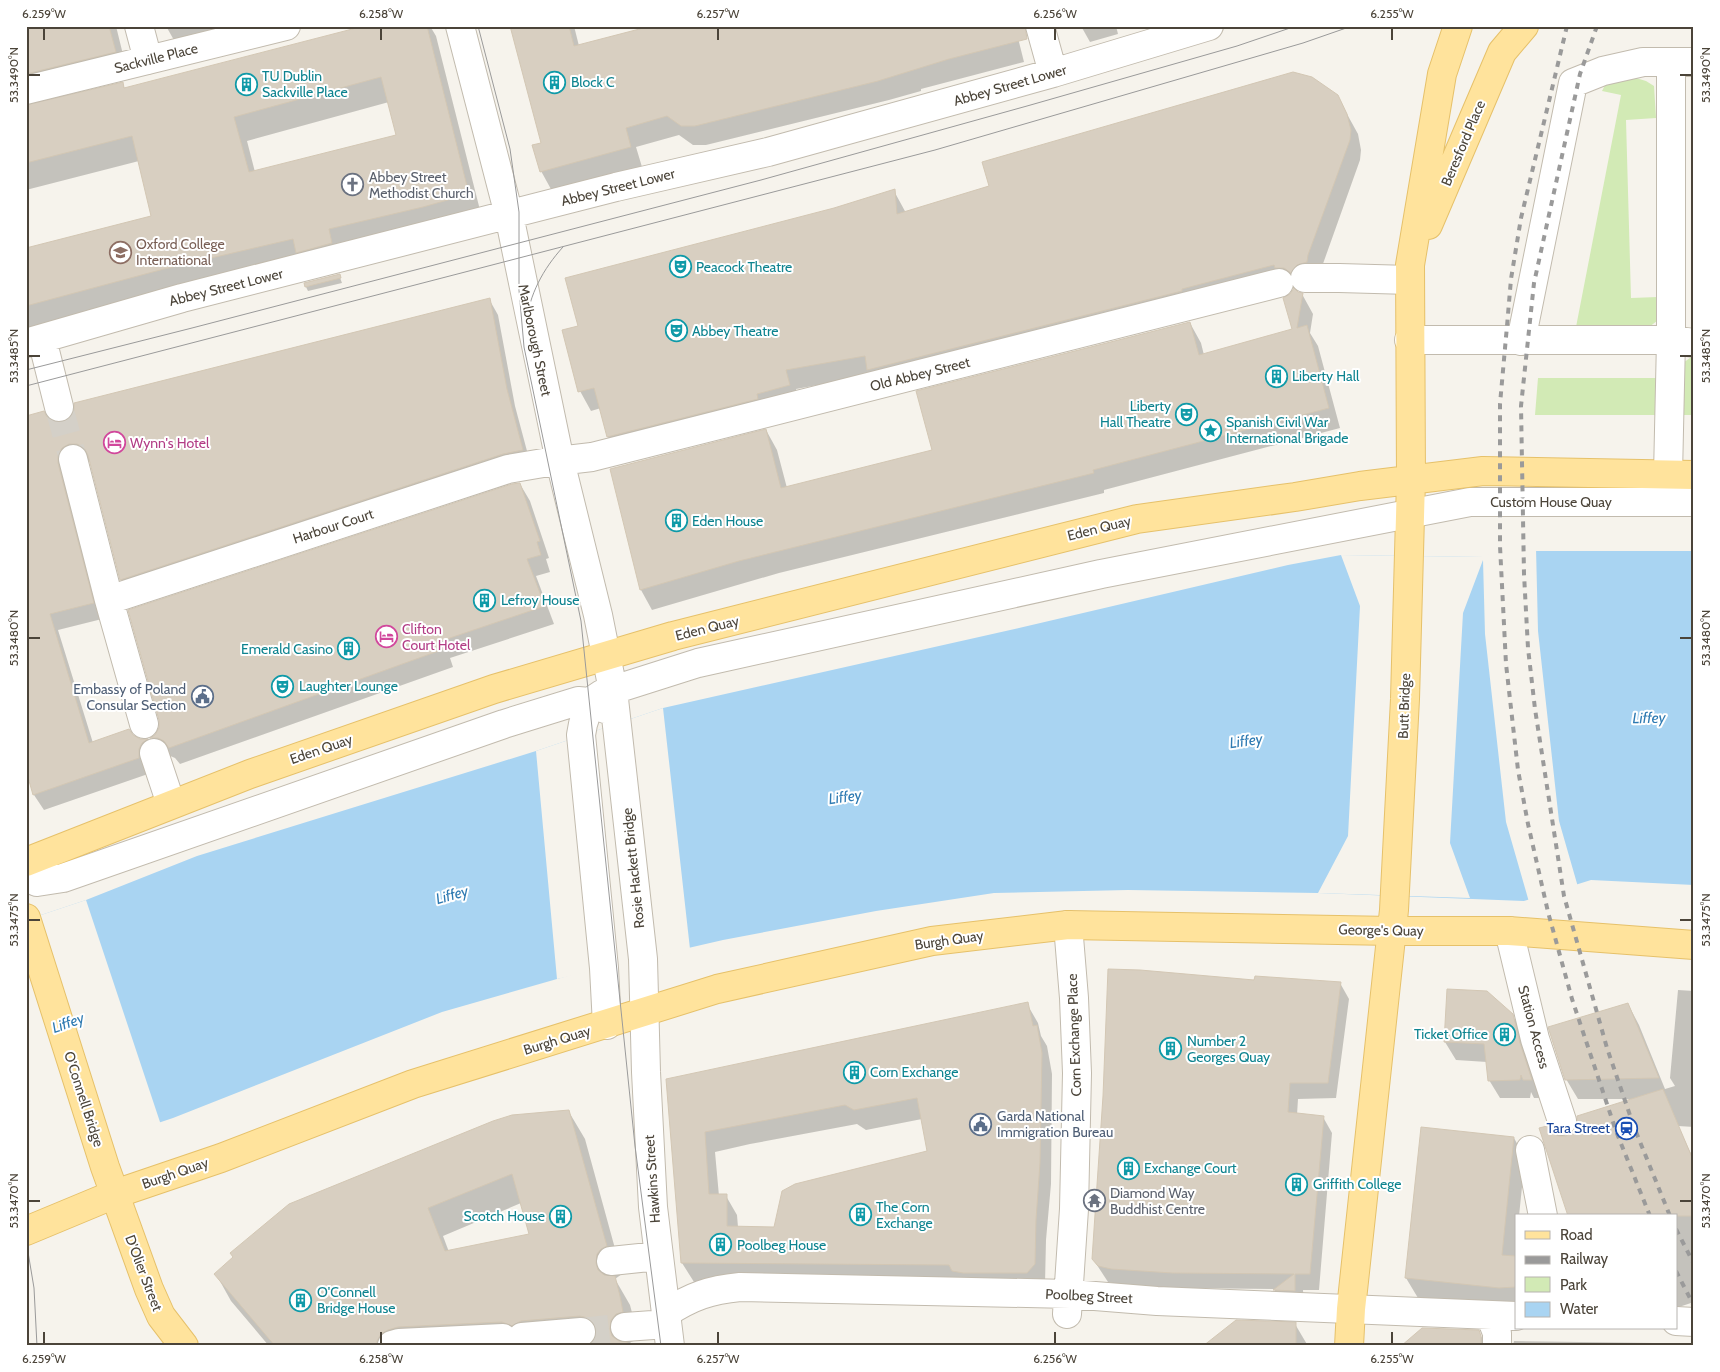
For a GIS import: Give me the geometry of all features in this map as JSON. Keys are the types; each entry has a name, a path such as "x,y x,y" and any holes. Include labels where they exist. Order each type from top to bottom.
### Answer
{"main road":[{"name":"Beresford Place","path":"1411,480 1410,273 1442,74 1458,26"},
{"name":"Beresford Place","path":"1410,273 1502,52 1524,26"},
{"name":"Custom House Quay","path":"1411,480 1483,471 1681,475"},
{"name":"Butt Bridge","path":"1393,919 1405,699 1411,480"},
{"name":"Eden Quay","path":"26,862 250,774 494,689 607,654 1137,519 1411,480"},
{"name":"O'Connell Bridge","path":"26,919 114,1194"},
{"name":"George's Quay","path":"1068,925 1393,919 1509,931 1694,945"},
{"path":"1350,1346 1351,1308 1393,919"},
{"name":"Burgh Quay","path":"26,1231 114,1194 221,1158 413,1084 608,1025 717,989 932,942 1068,925"},
{"name":"D'Olier Street","path":"114,1194 154,1303 161,1316 184,1346"}],"street":[{"path":"139,26 148,60"},
{"name":"Sackville Place","path":"26,90 286,26"},
{"name":"Marlborough Street","path":"460,26 509,215 560,461 607,654"},
{"path":"1040,26 1053,73"},
{"name":"Abbey Street Lower","path":"34,341 182,298 616,187 768,152 1053,73 1209,26"},
{"path":"1520,341 1573,83 1603,71 1644,62 1683,62 1682,342 1669,415 1681,475"},
{"name":"Old Abbey Street","path":"560,461 592,457 1292,281 1410,273"},
{"path":"1409,340 1682,342"},
{"path":"34,341 59,407"},
{"path":"73,459 109,600 144,724"},
{"name":"Harbour Court","path":"109,600 508,469 560,461"},
{"name":"Custom House Quay","path":"1410,512 1470,502 1694,502"},
{"path":"608,1025 581,735 582,724 590,702 602,694 698,663 1109,573 1356,525 1410,512"},
{"name":"Rosie Hackett Bridge","path":"607,654 618,723 642,960 643,1012"},
{"path":"26,877 37,882 63,878 578,701 590,702 606,710 618,723"},
{"path":"545,711 555,711 564,714 572,720 581,735"},
{"path":"154,753 171,804"},
{"name":"Corn Exchange Place","path":"1068,925 1074,998 1085,1210 1069,1304"},
{"name":"Station Access","path":"1509,931 1535,1039 1562,1121"},
{"name":"Hawkins Street","path":"643,1012 653,1207 668,1327"},
{"path":"1530,1150 1543,1214"},
{"path":"611,1261 659,1256"},
{"name":"Poolbeg Street","path":"668,1327 697,1294 718,1289 740,1287 1069,1304 1157,1301 1503,1315"},
{"path":"1497,1346 1497,1333 1503,1315"},
{"path":"1678,1321 1694,1322"},
{"path":"625,1327 668,1327"},
{"path":"392,1345 399,1343 581,1332"}],"green space":[{"path":"1636,78 1654,86 1656,118 1626,120 1631,298 1658,297 1657,321 1649,327 1576,327 1621,95 1602,91 1605,85"},
{"path":"1694,355 1694,415 1680,415 1683,363"},
{"path":"1538,378 1660,378 1659,415 1535,415"}],"water":[{"name":"Liffey","path":"1536,551 1694,551 1694,885 1591,880 1524,901 1318,893 1128,890 994,893 876,911 723,940 571,975 442,1012 173,1118 26,1167 26,920 86,900 197,856 536,751 663,708 1288,565 1341,555 1484,557"}],"pier":[{"path":"1536,548 1538,631 1559,821 1578,887 1529,902 1506,822 1485,634 1483,560 1463,613 1450,843 1470,898 1318,893 1348,836 1360,606 1341,555 1483,557 1484,555"},
{"path":"663,708 690,949 557,979 536,751"},
{"path":"86,900 161,1125 26,1170 26,920"}],"building":[{"path":"26,26 109,26 116,52 26,74"},
{"path":"364,26 427,26 469,194 329,229 332,243 296,253 293,239 164,269 26,306 26,248 151,216 132,136 26,163 26,105 123,82 124,88","holes":["381,77 396,135 249,172 234,117"]},
{"path":"510,26 569,26 574,46 651,26 1025,26 1027,39 949,59 878,81 695,126 681,126 667,116 626,128 631,147 540,172 532,145 541,143"},
{"path":"1293,72 1312,77 1338,95 1347,114 1351,130 1350,140 1307,262 1297,265 1291,273 1284,268 1275,268 1274,265 1182,289 1182,291 867,370 865,356 786,370 790,385 757,394 758,399 607,437 594,388 578,392 562,330 578,326 565,278 834,208 895,189 897,214 989,186 982,162"},
{"path":"340,274 341,278 305,287 304,283"},
{"path":"1294,288 1298,292 1303,293 1297,328 1307,325 1329,408 1093,470 1094,473 739,561 640,590 610,469 766,429 781,488 932,450 916,391 1190,322 1199,355 1292,329 1283,298 1290,294"},
{"path":"490,298 507,389 523,450 503,454 120,580 88,455 84,448 77,444 69,444 62,448 58,455 58,463 94,603 50,614 89,743 129,729 133,735 140,739 148,739 142,743 139,749 139,758 33,795 26,770 26,416 44,411 47,417 54,422 63,422 70,418 74,412 74,403"},
{"path":"520,483 540,541 537,542 541,555 527,559 545,606 441,641 444,649 169,748 164,741 158,738 150,738 155,735 159,728 159,720 128,610 512,484"},
{"path":"1108,969 1254,980 1255,976 1341,982 1328,1083 1290,1083 1288,1112 1324,1116 1310,1274 1295,1274 1295,1291 1273,1290 1294,1274 1172,1273 1111,1269 1098,1266 1092,1259 1103,1096"},
{"path":"1447,989 1487,991 1513,1014 1532,1080 1523,1080 1521,1075 1520,1080 1488,1081 1484,1044 1444,1042"},
{"path":"1028,1002 1033,1026 1037,1025 1042,1053 1040,1163 1035,1264 1027,1273 963,1273 952,1271 949,1265 681,1263 666,1079","holes":["917,1098 927,1151 795,1184 782,1191 774,1227 727,1226 727,1194 709,1194 705,1132 845,1105 854,1110"]},
{"path":"1628,1003 1659,1078 1565,1080 1548,1027"},
{"path":"1663,1089 1694,1162 1694,1216 1678,1216 1678,1214 1567,1214 1539,1128 1547,1126 1552,1133 1566,1136 1574,1131 1577,1124 1577,1116"},
{"path":"569,1110 607,1246 597,1254 596,1263 598,1270 604,1275 615,1276 623,1312 616,1314 611,1320 610,1329 612,1336 619,1341 627,1342 628,1346 588,1346 595,1339 596,1330 594,1323 588,1318 580,1316 521,1321 512,1326 502,1322 398,1327 381,1334 377,1341 377,1346 275,1346 214,1274 233,1257 230,1253 289,1204 512,1115","holes":["512,1174 529,1234 445,1251 428,1208"]},
{"path":"1421,1127 1514,1137 1502,1255 1515,1256 1515,1287 1499,1288 1405,1278"},
{"path":"1236,1320 1296,1322 1296,1346 1203,1346"},
{"path":"1422,1328 1479,1330 1481,1346 1401,1346"}],"tunnel":[{"path":"59,407 73,459"},
{"path":"581,1332 625,1327"}],"tram line":[{"path":"478,26 510,149 519,212 519,290 524,347 581,621 635,1146 661,1346"},
{"path":"26,370 761,180 1237,46 1296,26"},
{"path":"26,386 935,150 1303,43 1352,26"},
{"path":"526,324 530,303 538,283 549,264 563,247"},
{"path":"26,1240 34,1288 37,1346"}],"railway":[{"path":"1567,26 1521,218 1511,279 1500,404 1500,546 1506,664 1518,770 1548,912 1572,999 1616,1131 1649,1214"},
{"path":"1597,26 1580,74 1534,283 1521,406 1524,574 1528,648 1535,709 1564,896 1607,1048 1634,1127 1669,1214"},
{"path":"1678,1233 1694,1264"},
{"path":"1678,1275 1694,1306"}],"place":[{"name":"Block C","path":"555,82"},
{"name":"TU Dublin Sackville Place","path":"246,84"},
{"name":"Abbey Street Methodist Church","path":"353,185"},
{"name":"Oxford College International","path":"120,252"},
{"name":"Peacock Theatre","path":"680,267"},
{"name":"Abbey Theatre","path":"676,331"},
{"name":"Liberty Hall","path":"1276,376"},
{"name":"Liberty Hall Theatre","path":"1187,414"},
{"name":"Spanish Civil War International Brigade","path":"1210,430"},
{"name":"Wynn's Hotel","path":"114,443"},
{"name":"Eden House","path":"676,521"},
{"name":"Lefroy House","path":"485,600"},
{"name":"Clifton Court Hotel","path":"386,637"},
{"name":"Emerald Casino","path":"349,649"},
{"name":"Laughter Lounge","path":"283,686"},
{"name":"Embassy of Poland Consular Section","path":"202,697"},
{"name":"Ticket Office","path":"1504,1034"},
{"name":"Number 2 Georges Quay","path":"1171,1049"},
{"name":"Corn Exchange","path":"854,1072"},
{"name":"Garda National Immigration Bureau","path":"981,1124"},
{"name":"Tara Street","path":"1626,1128"},
{"name":"Exchange Court","path":"1128,1168"},
{"name":"Griffith College","path":"1297,1184"},
{"name":"Diamond Way Buddhist Centre","path":"1094,1201"},
{"name":"The Corn Exchange","path":"860,1215"},
{"name":"Scotch House","path":"561,1216"},
{"name":"Poolbeg House","path":"721,1245"},
{"name":"O'Connell Bridge House","path":"301,1300"}]}
